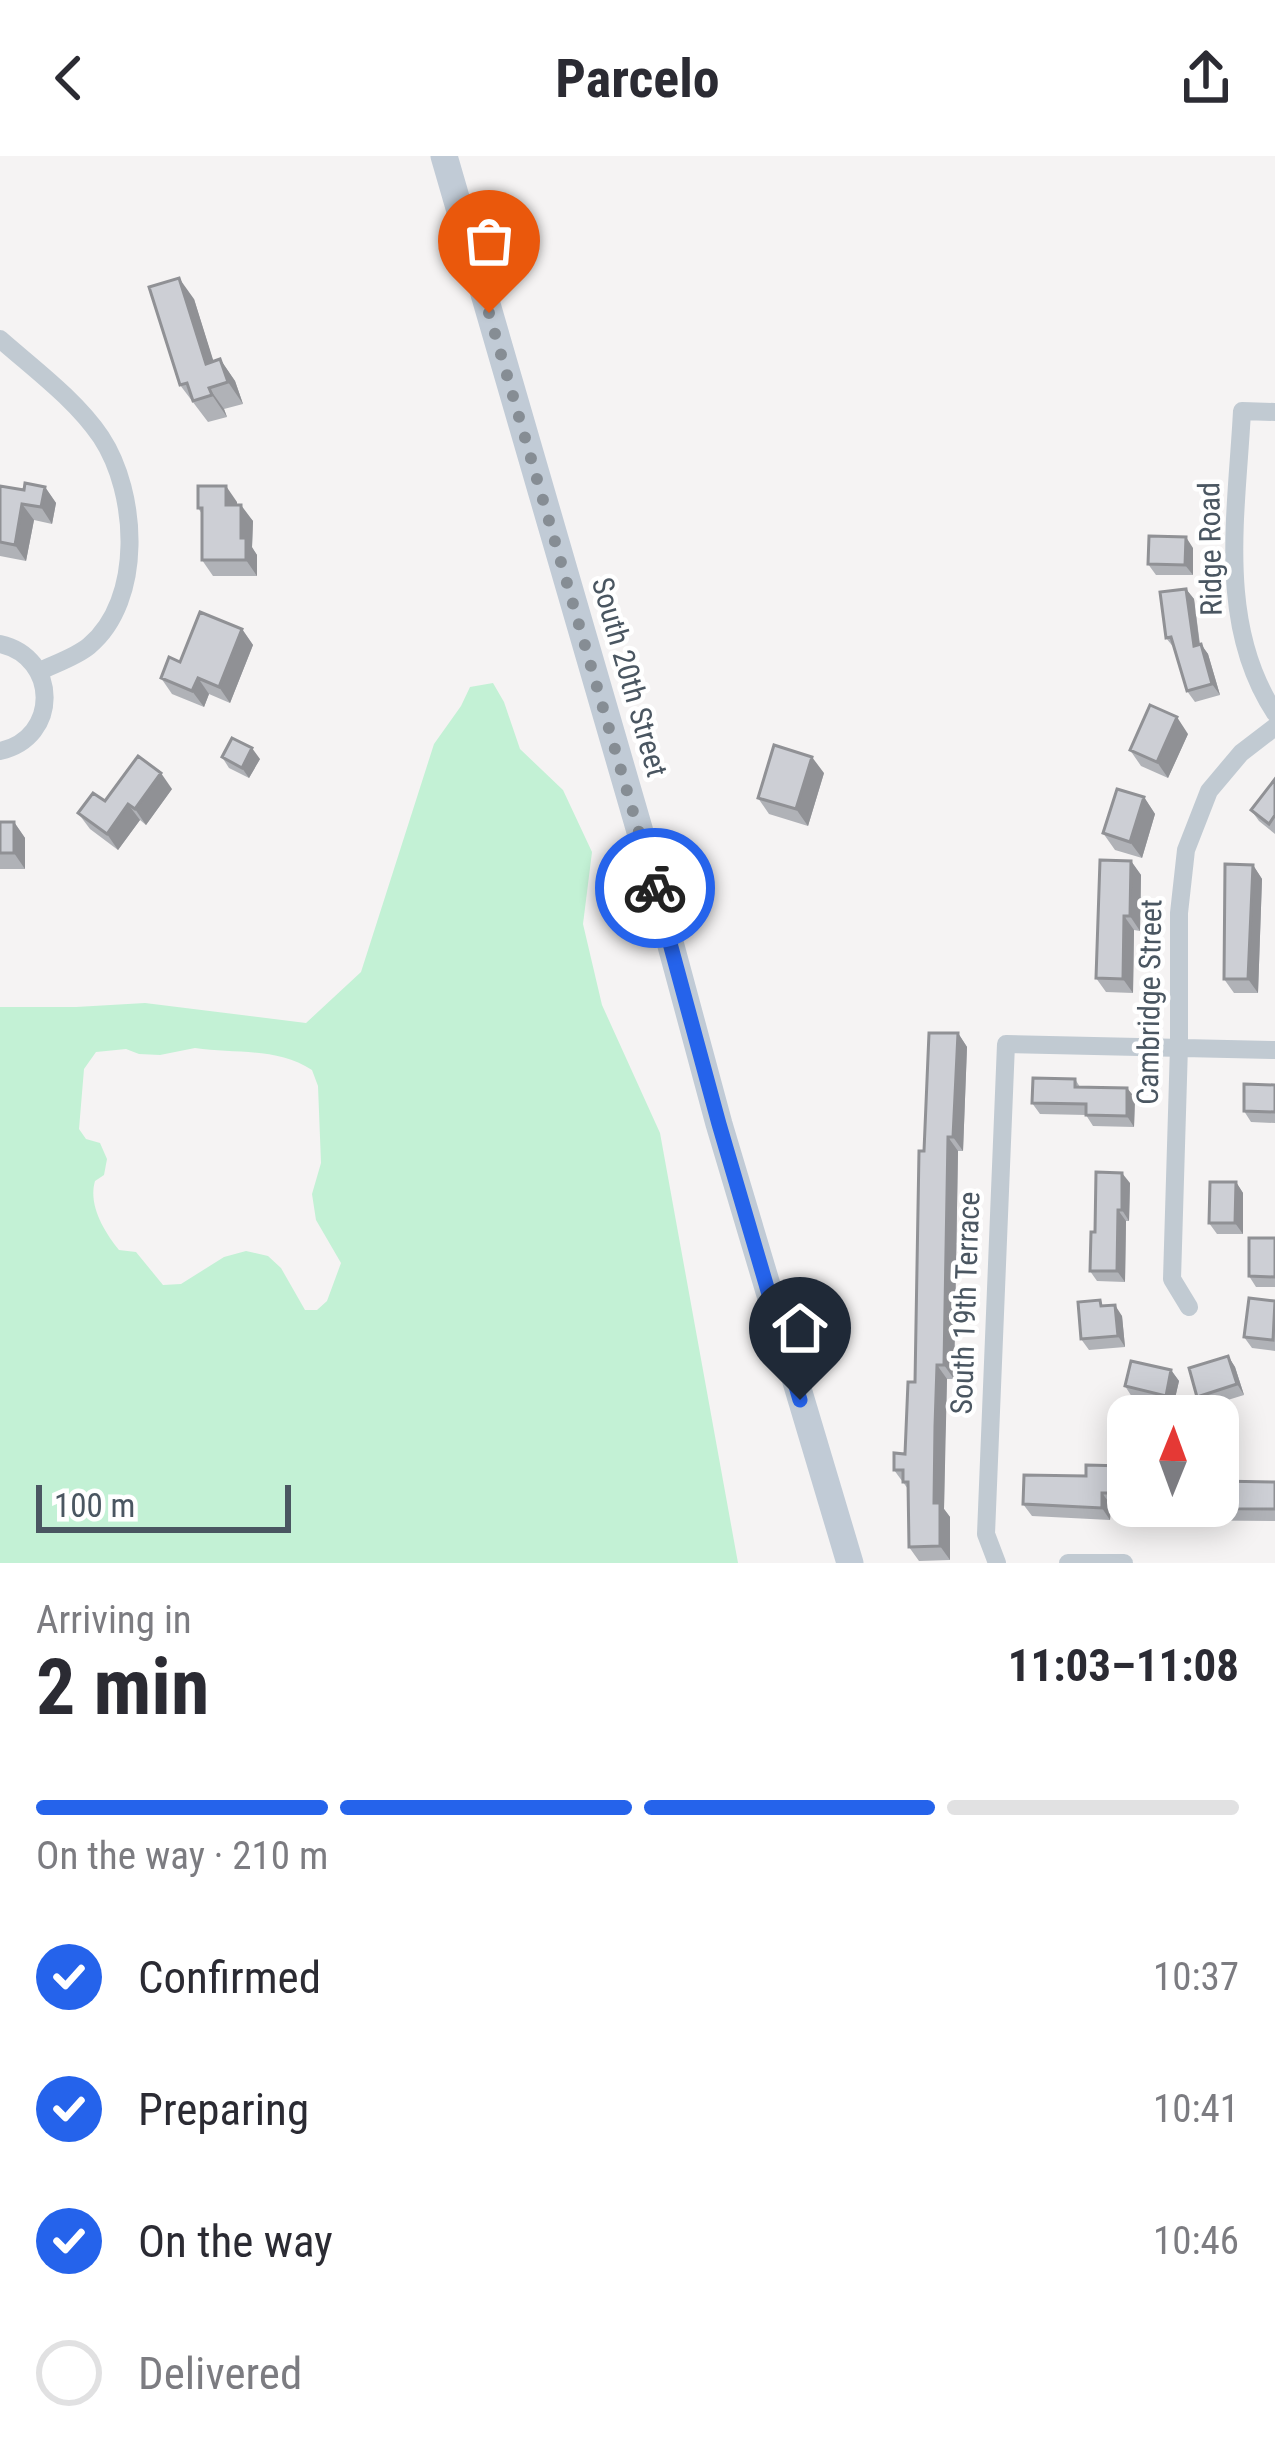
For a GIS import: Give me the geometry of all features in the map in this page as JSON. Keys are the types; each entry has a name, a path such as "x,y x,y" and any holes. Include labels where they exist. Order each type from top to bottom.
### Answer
{"main road":[{"name":"South 20th Street","path":"444,156 643,842 731,1166 850,1563"}],"street":[{"path":"0,339 101,437 128,513 128,565 114,615 88,647 38,672"},
{"name":"Ridge Road","path":"1275,412 1242,411 1234,559 1239,624 1250,667 1275,712"},
{"path":"0,644 23,653 38,672 45,696 36,728 25,740 0,751"},
{"name":"Cambridge Street","path":"1189,1307 1172,1280 1179,913 1186,850 1209,791 1241,753 1275,727"},
{"name":"South 19th Terrace","path":"997,1563 986,1534 1006,1044 1179,1046"},
{"path":"1179,1046 1275,1050"},
{"path":"1068,1563 1124,1563"}],"green space":[{"path":"493,683 520,749 563,790 592,852 583,924 602,1005 660,1133 738,1563 0,1563 0,1007 145,1003 306,1023 361,972 434,744 470,687","holes":["195,1048 270,1055 312,1070 318,1086 321,1163 312,1194 316,1220 341,1263 327,1301 317,1310 305,1310 281,1268 268,1256 246,1251 224,1257 181,1284 163,1285 136,1252 119,1250 99,1217 93,1190 95,1181 104,1175 107,1159 100,1143 86,1139 79,1129 84,1069 96,1052 126,1049 160,1055"]}],"building":[{"path":"179,278 206,364 220,359 228,382 209,388 212,395 193,401 187,383 180,385 149,287"},
{"path":"25,483 45,487 41,507 22,504 15,545 0,542 0,486 24,490"},
{"path":"198,486 226,486 226,505 241,505 246,560 202,560"},
{"path":"1149,536 1186,537 1185,565 1148,564"},
{"path":"1186,589 1194,646 1201,644 1212,684 1187,691 1171,637 1166,638 1160,592"},
{"path":"200,612 242,629 219,687 198,678 192,691 161,678 169,657 180,662"},
{"path":"1150,705 1177,717 1157,762 1130,750"},
{"path":"232,738 252,748 242,768 222,757"},
{"path":"774,745 812,757 796,809 758,798"},
{"path":"138,756 161,773 135,809 128,804 107,834 78,813 93,793 105,801"},
{"path":"1275,779 1275,815 1269,824 1251,810"},
{"path":"1117,789 1144,797 1130,842 1103,833"},
{"path":"0,822 14,822 14,853 0,853"},
{"path":"1100,860 1131,861 1123,979 1096,978"},
{"path":"1225,864 1253,865 1248,979 1224,979"},
{"path":"929,1033 958,1033 953,1137 948,1137 944,1365 937,1365 934,1503 940,1503 940,1546 909,1547 908,1482 903,1482 903,1470 894,1470 894,1453 905,1454 908,1382 915,1382 919,1151 924,1151"},
{"path":"1033,1078 1075,1079 1075,1087 1127,1088 1127,1116 1086,1115 1086,1104 1032,1103"},
{"path":"1244,1084 1275,1085 1275,1112 1244,1111"},
{"path":"1096,1172 1122,1173 1117,1271 1090,1271"},
{"path":"1210,1182 1236,1182 1235,1223 1209,1223"},
{"path":"1249,1238 1275,1238 1275,1277 1249,1276"},
{"path":"1249,1298 1275,1301 1273,1340 1244,1337"},
{"path":"1100,1300 1101,1306 1115,1305 1118,1336 1081,1339 1078,1302"},
{"path":"1228,1356 1237,1384 1196,1395 1189,1368"},
{"path":"1131,1361 1171,1370 1166,1395 1125,1386"},
{"path":"1086,1465 1107,1466 1102,1508 1023,1504 1024,1475 1086,1476"},
{"path":"1239,1481 1275,1482 1275,1509 1239,1509"}],"way so far":[{"path":"489,313 655,888"}],"route":[{"path":"655,888 800,1400"}]}
